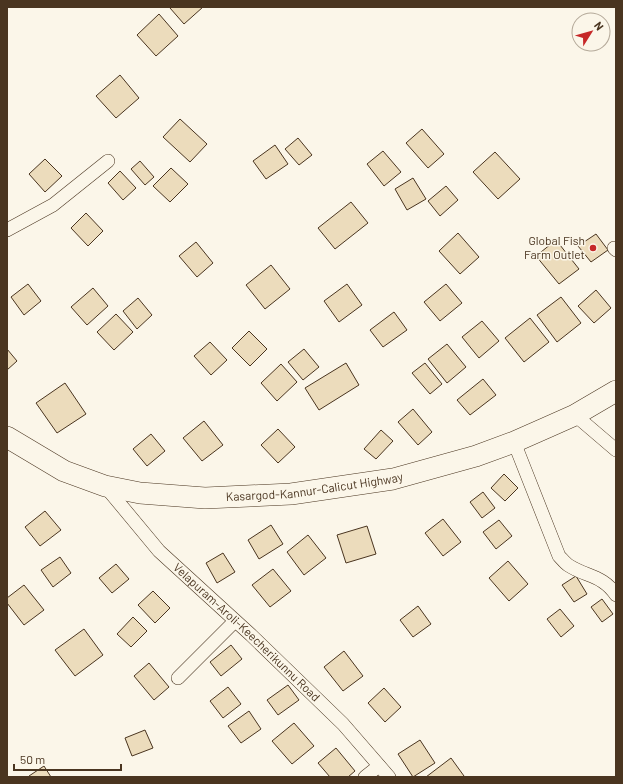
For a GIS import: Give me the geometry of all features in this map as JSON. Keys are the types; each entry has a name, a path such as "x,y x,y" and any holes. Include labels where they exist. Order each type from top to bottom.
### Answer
{"highway":[{"name":"Kasargod-Kannur-Calicut Highway","path":"7,437 64,471 105,486 140,493 205,498 291,494 393,479 476,456 514,442 575,415 616,391"}],"street":[{"path":"7,230 53,205 108,161"},
{"path":"575,415 616,450"},
{"path":"514,442 559,556 568,565 599,578 612,590 616,596"},
{"name":"Velapuram-Aroli-Keecherikunnu Road","path":"105,486 159,551 343,724 389,777"},
{"path":"178,678 235,621"},
{"path":"365,777 379,766"}],"building":[{"path":"203,7 184,24 170,8"},
{"path":"159,14 178,36 156,56 137,35"},
{"path":"120,75 139,98 116,118 96,96"},
{"path":"180,119 207,144 190,162 163,137"},
{"path":"422,129 444,154 428,168 406,143"},
{"path":"298,138 312,155 299,165 285,149"},
{"path":"275,145 288,164 266,179 253,161"},
{"path":"383,151 401,172 384,186 367,164"},
{"path":"495,152 520,179 498,199 473,172"},
{"path":"45,159 62,176 45,192 29,174"},
{"path":"140,161 154,177 145,185 131,169"},
{"path":"171,168 188,184 170,202 153,186"},
{"path":"120,171 136,188 123,200 108,183"},
{"path":"413,178 426,199 407,210 395,189"},
{"path":"446,186 458,200 440,216 428,201"},
{"path":"351,202 368,223 335,249 318,228"},
{"path":"86,213 103,231 88,246 71,228"},
{"path":"458,233 479,257 460,274 439,251"},
{"name":"Global Fish Farm Outlet","path":"596,234 608,250 591,262 578,246"},
{"path":"556,240 579,269 559,284 536,256"},
{"path":"196,242 213,263 197,277 179,256"},
{"path":"271,265 290,289 265,309 246,285"},
{"path":"28,284 41,301 24,315 11,297"},
{"path":"347,284 362,305 339,322 324,301"},
{"path":"446,284 462,303 440,321 424,302"},
{"path":"93,288 108,306 87,325 71,307"},
{"path":"596,290 611,308 594,323 578,306"},
{"path":"561,297 581,323 557,342 537,315"},
{"path":"138,298 152,315 137,329 123,311"},
{"path":"394,312 407,330 383,347 370,330"},
{"path":"116,314 133,332 114,350 97,332"},
{"path":"530,318 549,342 524,362 505,338"},
{"path":"482,321 499,341 479,358 462,337"},
{"path":"249,331 267,349 250,366 232,348"},
{"path":"210,342 227,360 211,375 194,356"},
{"path":"447,344 466,367 447,383 428,359"},
{"path":"7,349 17,361 7,370"},
{"path":"304,349 319,367 303,380 288,362"},
{"path":"346,363 359,385 319,410 305,388"},
{"path":"425,363 442,384 430,394 412,373"},
{"path":"281,364 297,382 277,401 261,383"},
{"path":"483,379 496,395 470,415 457,400"},
{"path":"65,383 86,414 57,433 36,403"},
{"path":"413,409 432,432 418,445 398,422"},
{"path":"204,421 223,445 202,461 183,438"},
{"path":"278,429 295,447 278,463 261,445"},
{"path":"381,430 393,441 376,459 364,449"},
{"path":"151,434 165,451 147,466 133,449"},
{"path":"504,474 518,488 505,501 491,488"},
{"path":"483,492 495,508 482,518 470,502"},
{"path":"45,511 61,530 40,546 25,527"},
{"path":"443,519 461,542 443,556 425,533"},
{"path":"499,520 512,536 496,549 483,532"},
{"path":"271,525 283,544 259,559 248,540"},
{"path":"367,526 376,554 346,563 337,535"},
{"path":"308,535 326,558 304,575 287,552"},
{"path":"223,553 235,572 217,583 206,563"},
{"path":"60,557 71,573 53,587 41,570"},
{"path":"508,561 528,584 509,601 489,578"},
{"path":"116,564 129,579 112,593 99,578"},
{"path":"273,569 291,591 270,607 252,585"},
{"path":"576,576 587,594 574,602 562,585"},
{"path":"24,585 44,610 24,625 7,603 7,598"},
{"path":"153,591 170,608 155,623 138,605"},
{"path":"602,599 613,614 602,622 591,607"},
{"path":"418,606 431,624 413,637 400,620"},
{"path":"560,609 574,626 561,637 547,619"},
{"path":"133,617 147,631 131,647 117,634"},
{"path":"84,629 103,655 75,676 55,650"},
{"path":"231,645 242,659 221,676 210,662"},
{"path":"344,651 363,676 343,691 324,667"},
{"path":"149,663 169,687 154,700 134,676"},
{"path":"288,685 299,700 278,715 267,700"},
{"path":"228,687 241,704 223,718 210,701"},
{"path":"384,688 401,707 385,722 368,703"},
{"path":"249,711 261,729 241,743 228,726"},
{"path":"294,723 314,746 292,764 272,741"},
{"path":"145,730 153,748 132,756 125,738"},
{"path":"420,740 435,763 413,777 398,754"},
{"path":"336,748 355,771 348,777 330,777 318,763"},
{"path":"451,758 464,776 426,777"},
{"path":"44,766 51,777 29,777 29,776"}],"place":[{"name":"Global Fish Farm Outlet","path":"593,248"}]}
